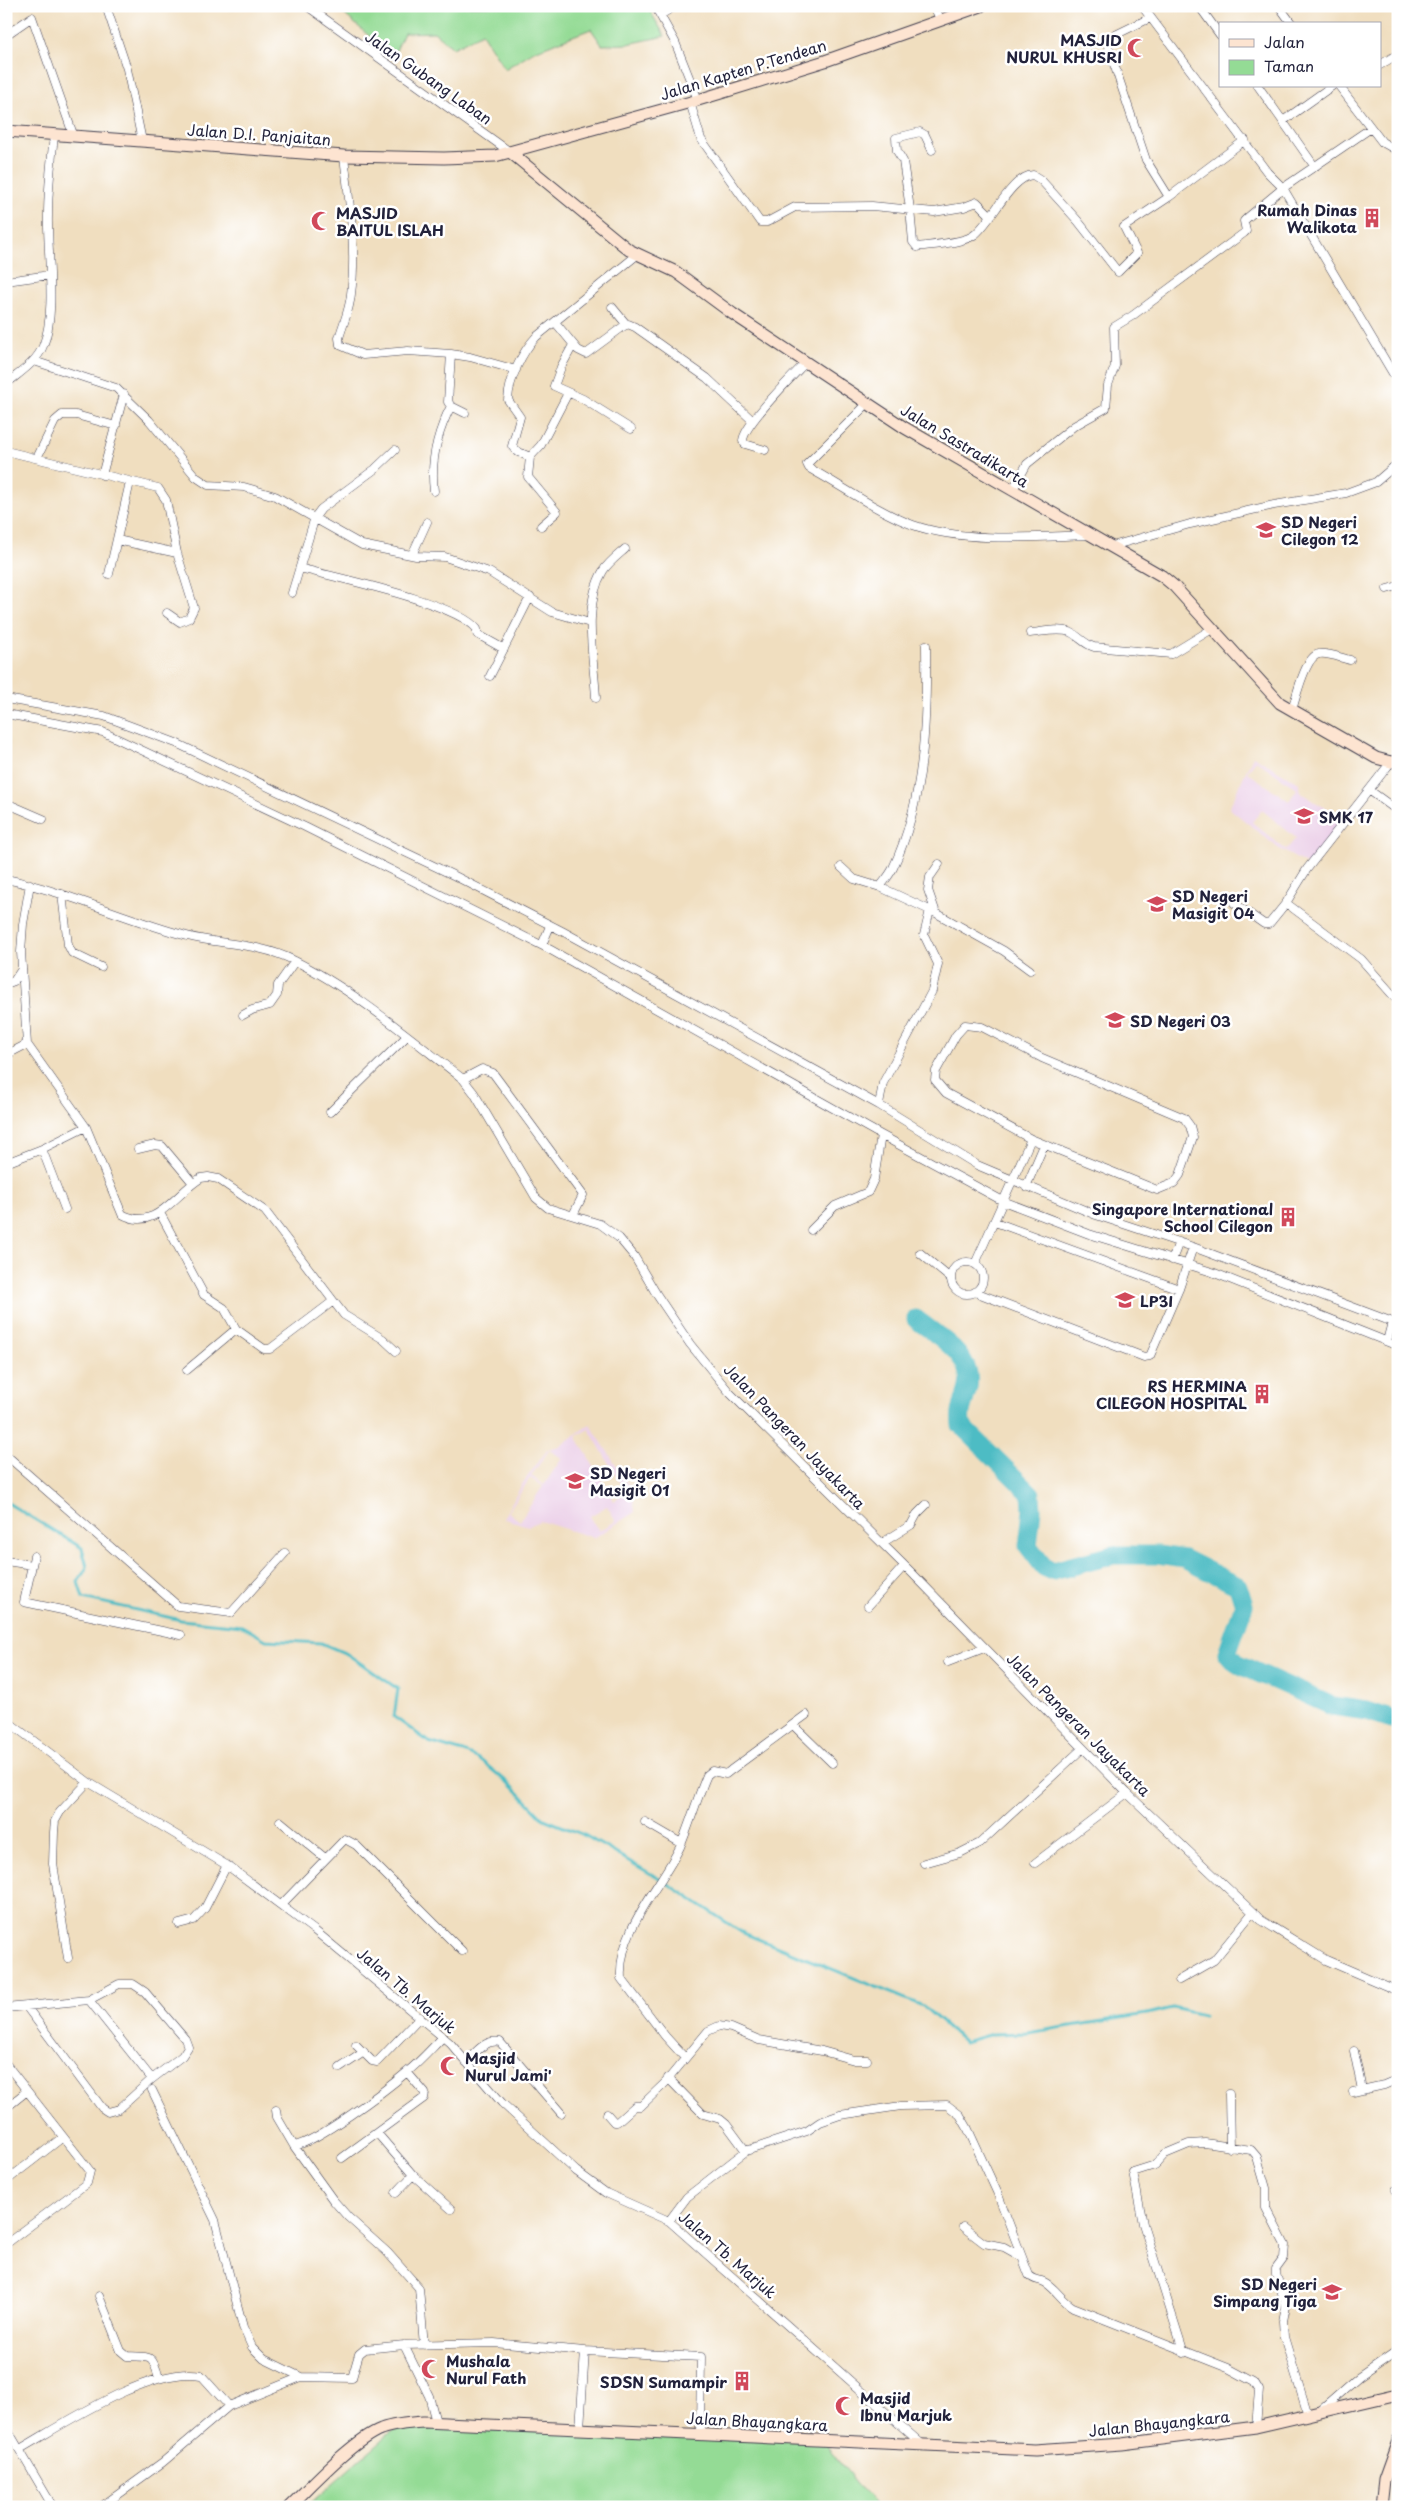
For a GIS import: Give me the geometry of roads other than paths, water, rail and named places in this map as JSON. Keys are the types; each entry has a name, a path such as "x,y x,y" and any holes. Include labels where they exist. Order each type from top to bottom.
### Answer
{"street":[{"path":"106,6 128,69 142,141"},
{"name":"Jalan Gubang Laban","path":"307,6 510,152"},
{"path":"655,6 662,14 694,101 700,139 760,222 767,222 795,207 872,206 934,212 964,207 979,202 990,215"},
{"path":"662,14 675,6"},
{"path":"934,6 940,19"},
{"name":"Jalan Kapten P.Tendean","path":"510,152 694,101 825,61 981,6"},
{"path":"1142,6 1267,172 1283,188 1398,382"},
{"path":"1199,6 1219,34"},
{"path":"1279,6 1291,22"},
{"path":"6,35 32,17 74,136"},
{"path":"1150,18 1109,38 1108,46 1146,160 1154,176 1169,197"},
{"path":"1382,64 1398,54"},
{"path":"1259,88 1315,167"},
{"path":"1283,121 1329,88"},
{"path":"1343,88 1371,128 1388,147 1398,151"},
{"path":"1012,491 1027,464 1074,426 1106,408 1108,385 1115,366 1113,330 1116,324 1132,316 1244,233 1246,231 1245,220 1283,188 1371,128"},
{"name":"Jalan D.I. Panjaitan","path":"6,131 344,156 444,158 510,152"},
{"path":"932,150 925,136 920,132 896,138 897,151 903,161 910,209 912,242 917,247 971,237 1000,201 1025,177 1030,175 1037,176 1078,221 1118,272 1138,253 1124,227 1169,197 1244,140"},
{"path":"6,384 34,360 43,347 46,335 50,275 48,216 54,136"},
{"name":"Jalan Sastradikarta","path":"510,152 617,241 637,255 676,272 905,428 1012,491 1112,546 1174,586 1270,695 1292,710 1376,758 1394,762"},
{"path":"344,156 350,204 352,280 351,296 340,338 340,345 363,355 408,351 451,354 470,357 516,370"},
{"path":"530,457 516,451 512,446 520,417 508,400 516,370 527,347 637,255"},
{"path":"6,281 50,275"},
{"path":"612,307 627,325 640,330 707,378 753,421"},
{"path":"555,322 573,345 583,353 590,354 627,325"},
{"path":"573,345 553,384 632,428"},
{"path":"451,354 449,405 465,413"},
{"path":"34,360 109,385 124,394 202,482 244,487 275,496 362,545 412,555 446,557 489,572 552,612 590,623"},
{"path":"765,450 745,444 743,441 744,435 753,421 806,362"},
{"path":"541,526 557,512 528,477 530,457 541,445 568,393"},
{"path":"102,475 124,394"},
{"path":"868,403 807,464 809,468 902,520 938,532 1033,538 1090,535"},
{"path":"434,490 432,460 451,406"},
{"path":"37,458 55,421 62,414 116,426"},
{"path":"292,593 315,517 321,509 375,469 395,450"},
{"path":"6,451 158,488 164,494 177,553 194,608 191,616 180,622 166,613"},
{"path":"1112,546 1199,522 1346,493 1376,482 1398,463"},
{"path":"109,574 130,482"},
{"path":"412,555 427,522"},
{"path":"117,540 177,553"},
{"path":"596,698 590,623 594,593 606,566 625,550"},
{"path":"300,568 420,600 470,622 477,628 477,634 480,638 504,649"},
{"path":"1387,589 1398,586"},
{"path":"490,676 530,597"},
{"path":"1030,633 1064,631 1072,633 1087,645 1094,647 1171,654 1212,629"},
{"path":"880,887 894,868 918,787 923,750 926,645"},
{"path":"1292,710 1306,666 1311,658 1321,653 1350,660"},
{"path":"6,699 104,716 176,742 455,876 562,931 879,1105 977,1165 1096,1215 1178,1242 1395,1323 1387,1341"},
{"path":"6,714 103,732 305,827 546,947 881,1135 1004,1201 1089,1234 1188,1265 1398,1346"},
{"path":"1234,903 1264,924 1269,924 1307,869 1369,790 1394,762"},
{"path":"1369,790 1398,811"},
{"path":"6,802 43,819"},
{"path":"879,1105 883,1083 932,991 937,975 938,964 924,936 933,911 928,890 930,877 939,864"},
{"path":"841,866 854,879 880,887 933,911 1004,951 1030,970"},
{"name":"Jalan Pangeran Jayakarta","path":"6,879 62,894 187,936 265,949 295,961 330,981 464,1079 536,1198 548,1208 600,1224 619,1238 634,1256 657,1295 690,1344 730,1393 882,1543 1127,1793 1261,1920 1326,1960 1398,1991"},
{"path":"30,884 22,924 22,969 27,1044 86,1127 122,1214 130,1218 142,1220 160,1212 192,1183 208,1177 218,1179 265,1211 332,1302 344,1315 383,1339 396,1351"},
{"path":"62,894 68,946 72,953 101,967"},
{"path":"1286,902 1361,959 1398,1001"},
{"path":"546,947 550,926"},
{"path":"243,1015 252,1010 270,1006 276,995 278,985 295,961"},
{"path":"6,984 14,980 22,969"},
{"path":"965,1025 982,1028 1042,1058 1184,1118 1190,1126 1193,1137 1180,1175 1174,1183 1157,1190 1031,1139 946,1093 939,1087 936,1080 936,1072 956,1035 965,1025"},
{"path":"330,1112 407,1036"},
{"path":"6,1055 27,1044"},
{"path":"464,1079 480,1069 488,1069 493,1073 583,1195 573,1215"},
{"path":"6,1163 42,1149 86,1127"},
{"path":"811,1230 835,1206 868,1192 874,1179 881,1135"},
{"path":"975,1264 1031,1139"},
{"path":"138,1150 155,1145 162,1146 192,1183"},
{"path":"1026,1186 1044,1145"},
{"path":"42,1149 66,1209"},
{"path":"160,1212 204,1295 224,1308 236,1330 255,1345 264,1349 270,1349 332,1302"},
{"path":"995,1222 1179,1289"},
{"path":"1172,1260 1178,1242"},
{"path":"920,1253 950,1278 954,1289 964,1294 975,1292 1144,1357 1150,1356 1154,1349 1179,1289 1193,1248"},
{"path":"950,1278 954,1267 964,1262 975,1264 982,1272 982,1283 975,1292"},
{"path":"187,1370 236,1330"},
{"path":"6,1455 178,1606 231,1613 285,1553"},
{"path":"882,1543 911,1525 916,1514 926,1505"},
{"path":"34,1556 24,1602 181,1635"},
{"path":"6,1561 32,1565"},
{"path":"868,1606 904,1566"},
{"path":"948,1662 984,1648"},
{"path":"685,2058 665,2036 621,1978 620,1967 634,1924 681,1843 709,1772 726,1774 806,1715"},
{"name":"Jalan Tb. Marjuk","path":"6,1720 88,1782 227,1865 281,1905 443,2037 502,2103 594,2186 669,2221 924,2446"},
{"path":"792,1725 832,1763"},
{"path":"924,1863 960,1852 980,1843 1083,1748"},
{"path":"68,1958 53,1864 55,1821 60,1812 88,1782"},
{"path":"1034,1863 1127,1793"},
{"path":"280,1821 325,1858"},
{"path":"644,1822 681,1843"},
{"path":"281,1905 340,1842 350,1841 462,1950"},
{"path":"179,1924 194,1920 205,1908 227,1865"},
{"path":"1179,1980 1214,1960 1253,1912"},
{"path":"6,2008 26,2006 89,2000 119,1984 133,1984 145,1992 185,2039 188,2044 186,2052 152,2078 119,2109 108,2112 102,2108 26,2006"},
{"path":"89,2000 152,2078"},
{"path":"356,2045 374,2063 377,2062 420,2017"},
{"path":"607,2114 614,2122 617,2122 635,2106 640,2106 668,2078 708,2031 718,2026 731,2028 759,2040 822,2051 854,2060 867,2060"},
{"path":"294,2146 305,2143 335,2124 407,2072 443,2037"},
{"path":"466,2062 483,2045 500,2042 561,2112"},
{"path":"1354,2050 1362,2090"},
{"path":"340,2068 364,2052"},
{"path":"6,2064 90,2171 87,2183 6,2244"},
{"path":"342,2158 377,2134 425,2096 407,2072"},
{"path":"668,2078 703,2114 726,2124 746,2151"},
{"path":"1353,2092 1384,2085 1398,2079"},
{"path":"152,2090 215,2220 243,2327 252,2347 264,2359 301,2377 350,2379 354,2376 362,2350 404,2345 494,2342 585,2351 699,2355 702,2359 700,2433"},
{"path":"6,2108 27,2091"},
{"path":"1230,2094 1230,2148"},
{"path":"669,2221 687,2196 746,2151 807,2131 820,2122 840,2116 901,2106 947,2105 960,2115 967,2128 997,2192 1020,2256 1033,2280 1049,2284 1065,2303 1184,2353 1228,2368 1254,2382 1260,2390 1256,2427"},
{"path":"276,2110 277,2117 294,2146 343,2212 387,2252 419,2288 424,2345"},
{"path":"377,2134 414,2175 450,2209"},
{"path":"6,2181 63,2136"},
{"path":"1184,2353 1143,2224 1133,2174 1136,2170 1156,2165 1165,2154 1189,2144 1205,2143 1254,2152 1266,2188 1266,2208 1285,2245 1284,2258 1276,2269 1286,2306 1283,2321 1284,2337 1308,2414"},
{"path":"396,2193 414,2175"},
{"path":"962,2227 984,2244 1004,2247 1020,2256"},
{"path":"100,2296 121,2351 127,2356 149,2357 154,2360 159,2378"},
{"path":"404,2345 429,2396 436,2422"},
{"path":"1320,2411 1359,2377 1398,2350"},
{"path":"580,2428 585,2351"},
{"path":"20,2450 71,2420 159,2378 201,2375 229,2406"},
{"path":"101,2507 163,2462 229,2406 301,2377"},
{"name":"Jalan Bhayangkara","path":"289,2507 339,2459 381,2430 401,2424 436,2422 1034,2450 1122,2444 1256,2427 1398,2394"},
{"path":"6,2428 53,2507"},
{"path":"1381,2507 1384,2480 1398,2440"}],"waterway":[{"path":"916,1319 952,1347 965,1365 968,1387 962,1409 961,1425 1031,1494 1032,1510 1028,1546 1044,1567 1053,1571 1113,1555 1158,1555 1184,1559 1238,1586 1244,1605 1227,1653 1236,1663 1332,1706 1367,1711 1398,1721"},
{"path":"6,1502 82,1548 87,1567 78,1582 83,1598 181,1620 242,1626 266,1640 321,1643 347,1654 398,1689 394,1717 429,1742 479,1759 512,1786 544,1819 586,1836 670,1885 741,1932 923,2006 964,2042 992,2034 1027,2033 1147,2014 1172,2008 1203,2015"}],"place":[{"name":"MASJID NURUL KHUSRI","path":"1137,48"},
{"name":"Rumah Dinas Walikota","path":"1372,218"},
{"name":"MASJID BAITUL ISLAH","path":"321,221"},
{"name":"SD Negeri Cilegon 12","path":"1266,530"},
{"name":"SMK 17","path":"1304,816"},
{"name":"SD Negeri Masigit 04","path":"1157,904"},
{"name":"SD Negeri 03","path":"1115,1020"},
{"name":"Singapore International School Cilegon","path":"1288,1217"},
{"name":"LP3I","path":"1125,1300"},
{"name":"RS HERMINA CILEGON HOSPITAL","path":"1262,1394"},
{"name":"SD Negeri Masigit 01","path":"575,1481"},
{"name":"Masjid Nurul Jami'","path":"450,2066"},
{"name":"SD Negeri Simpang Tiga","path":"1332,2292"},
{"name":"Mushala Nurul Fath","path":"431,2369"},
{"name":"SDSN Sumampir","path":"742,2381"},
{"name":"Masjid Ibnu Marjuk","path":"845,2406"}]}
